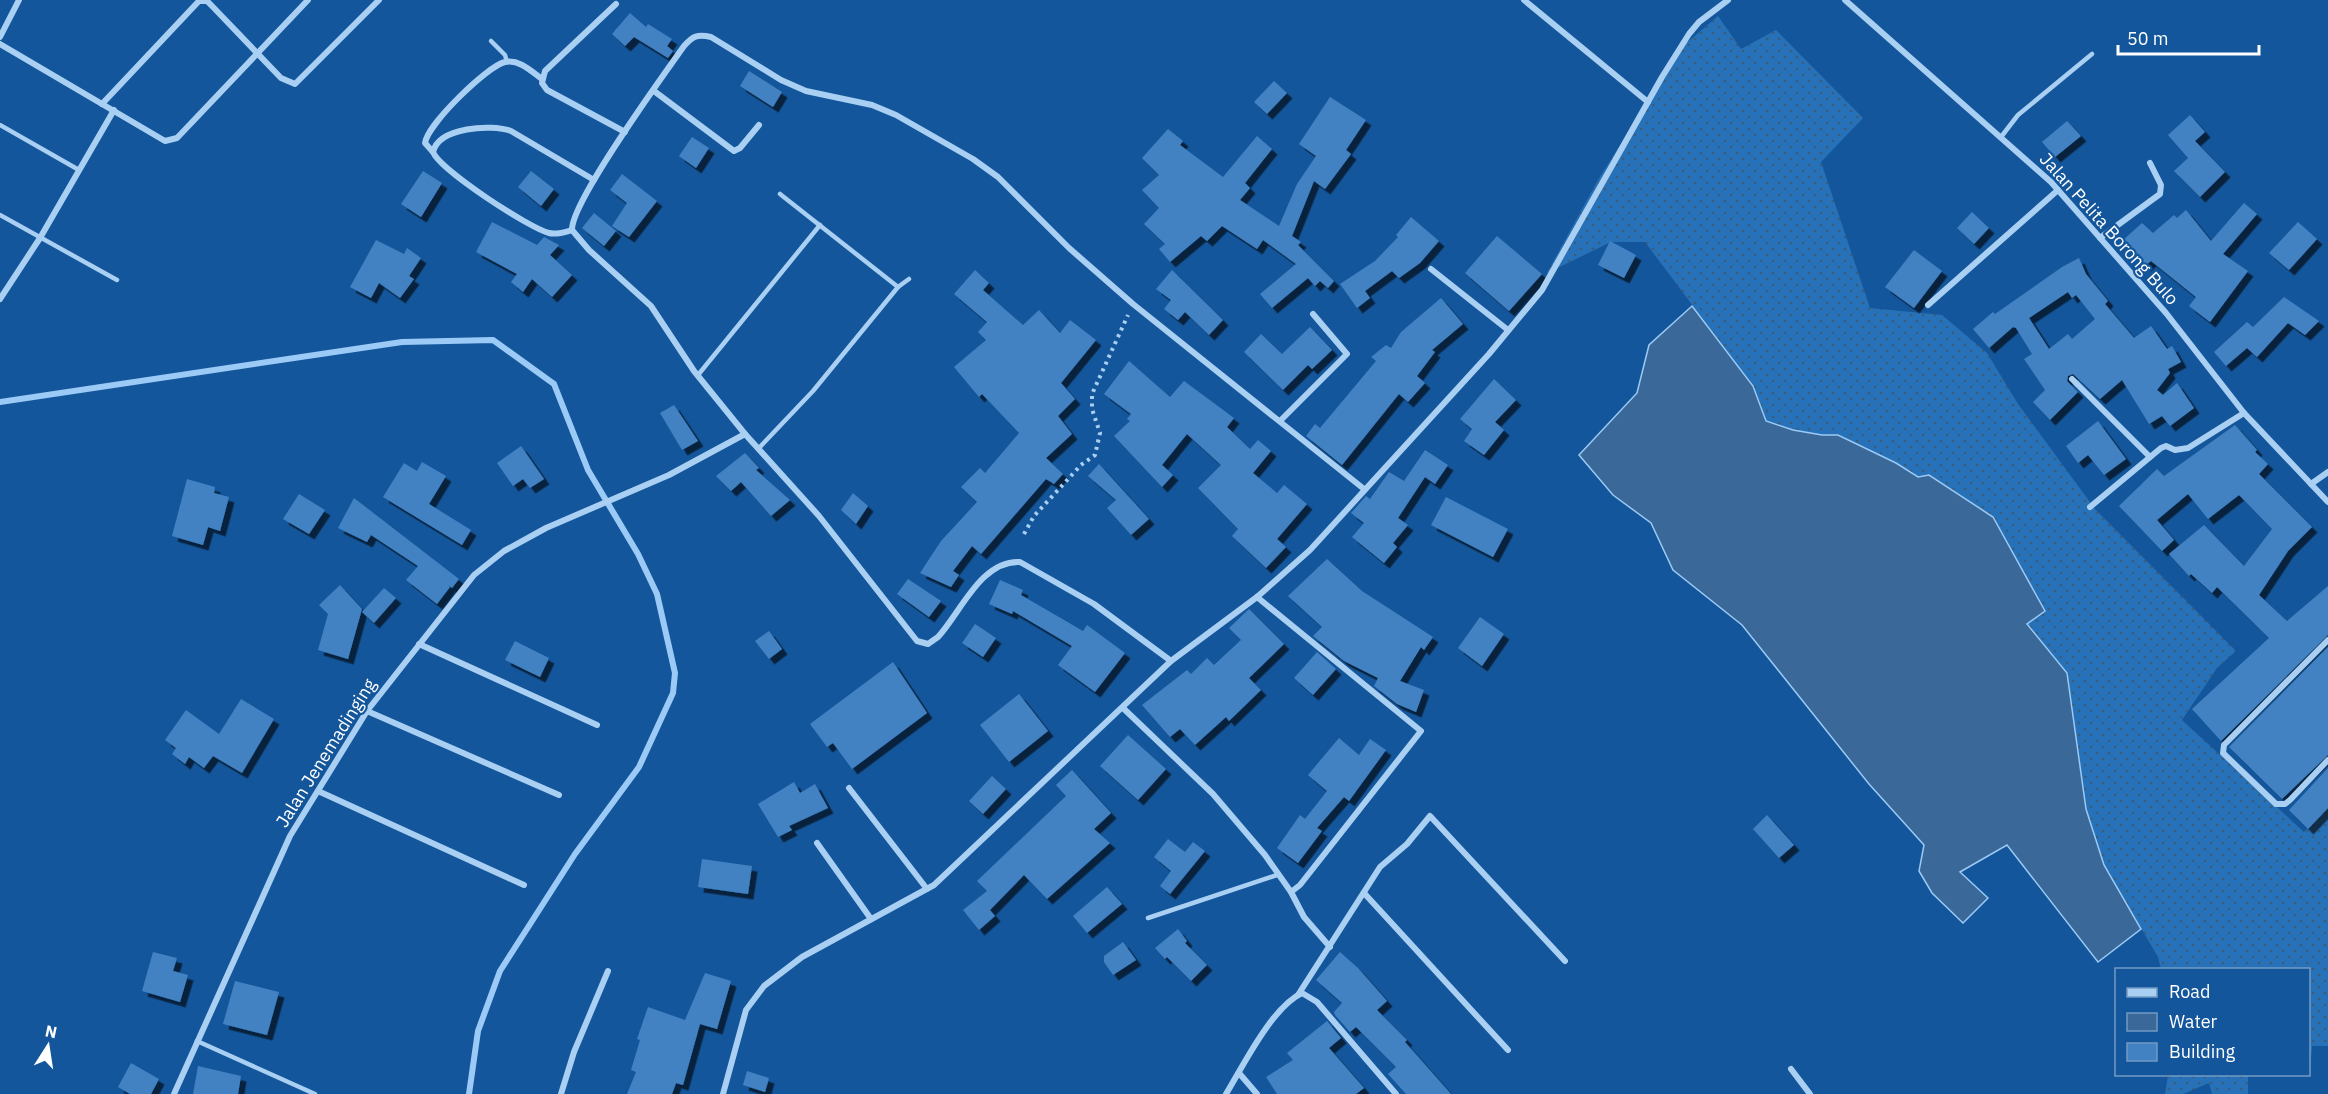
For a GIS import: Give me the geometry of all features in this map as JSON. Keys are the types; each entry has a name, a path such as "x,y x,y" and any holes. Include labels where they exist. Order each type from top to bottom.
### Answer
{"street":[{"path":"0,37 19,0"},
{"path":"0,44 165,141 177,138 308,0"},
{"path":"102,104 199,1 207,1 281,78 295,84 379,0"},
{"path":"1524,0 1648,102"},
{"path":"723,1094 746,1010 753,998 779,973 802,957 927,889 953,870 1171,661 1257,597 1310,550 1542,290 1689,34 1700,22 1728,0"},
{"name":"Jalan Pelita Borong Bulo","path":"1845,0 2058,190 2166,313 2244,412 2328,502"},
{"path":"616,4 545,71 542,79 543,86 547,90 625,132"},
{"path":"572,230 576,211 594,180 684,46 693,36 711,37 782,80 806,91 872,105 897,115 972,159 998,177 1069,248 1133,304 1364,489"},
{"path":"542,79 518,63 507,62 489,70 433,126 424,142 435,158 451,172 544,231 555,234 572,230"},
{"path":"654,91 734,151 740,148 759,125"},
{"path":"0,299 40,238 114,110"},
{"path":"433,152 439,140 487,126 498,126 511,131 594,180"},
{"path":"2100,237 2160,194 2161,185 2150,163"},
{"path":"1928,304 2058,190"},
{"path":"572,230 589,250 651,306 698,375 758,450 819,516 917,641 928,644 938,637 988,574 1007,561 1020,562 1079,593 1171,661"},
{"path":"1431,270 1508,330"},
{"path":"1280,421 1347,354 1313,314"},
{"path":"2072,379 2150,457"},
{"path":"2090,507 2166,446 2179,451 2197,445 2244,412"},
{"name":"Jalan Jenemadinging","path":"174,1094 290,836 366,711 474,575 504,551 546,528 635,491 745,434"},
{"path":"2311,484 2328,472"},
{"path":"1257,597 1421,731 1311,872 1291,892"},
{"path":"2328,640 2224,745 2223,753 2277,804 2285,804 2290,800 2328,760"},
{"path":"419,645 597,725"},
{"path":"1123,708 1213,794 1266,855 1291,892 1304,917 1329,947"},
{"path":"366,711 559,795"},
{"path":"849,788 927,889"},
{"path":"318,791 524,885"},
{"path":"1226,1094 1248,1052 1269,1024 1298,995 1380,867 1407,844 1430,816 1566,961"},
{"path":"817,843 871,919"},
{"path":"1364,893 1508,1050"},
{"path":"561,1094 574,1052 608,971"},
{"path":"1298,995 1306,994 1317,1002 1396,1094"},
{"path":"1791,1069 1810,1094"},
{"path":"1239,1073 1257,1094"}],"lane":[{"path":"490,41 505,55 507,62"},
{"path":"2001,137 2018,115 2092,54"},
{"path":"0,125 79,170"},
{"path":"780,194 898,287"},
{"path":"0,215 117,280"},
{"path":"698,375 820,225"},
{"path":"758,450 813,391 898,287 909,279"},
{"path":"1148,918 1277,874"},
{"path":"197,1041 315,1094"}],"path":[{"path":"1024,534 1034,516 1081,465 1095,454 1100,433 1092,409 1092,394 1133,304"}],"shaded area":[{"path":"1718,16 1741,49 1776,30 1863,118 1821,162 1870,308 1942,315 1987,353 2018,404 2095,509 2236,651 2217,668 2182,720 2304,832 2328,806 2328,1046 2312,1046 2310,1072 2310,968 2161,968 2158,957 2104,865 2086,809 2067,673 2026,624 2045,611 1918,477 1896,463 1838,435 1793,430 1766,421 1753,386 1645,242 1611,242 1547,273 1598,180 1682,47"},
{"path":"2168,1076 2248,1076 2248,1094 2212,1094 2209,1083 2183,1094 2165,1094"}],"water":[{"path":"1692,306 1753,386 1766,421 1793,430 1838,435 1896,463 1918,477 1929,475 1993,517 2045,611 2027,624 2067,673 2086,809 2104,865 2141,929 2098,962 2007,845 1960,872 1988,898 1963,923 1932,893 1919,871 1924,845 1869,784 1742,625 1673,570 1651,523 1613,495 1579,455 1637,393 1649,345"}],"building":[{"path":"630,13 646,27 648,24 672,39 667,46 673,51 668,58 634,37 625,46 612,34"},
{"path":"749,71 782,92 773,107 740,86"},
{"path":"1274,81 1287,93 1267,114 1254,102"},
{"path":"1330,97 1366,120 1346,150 1351,154 1325,189 1314,181 1292,236 1301,242 1298,245 1334,281 1328,288 1320,281 1315,286 1308,278 1272,308 1260,294 1296,264 1263,240 1257,249 1222,226 1207,241 1201,236 1170,262 1159,249 1165,244 1144,224 1159,208 1142,190 1159,175 1142,158 1168,129 1183,141 1180,145 1223,177 1257,136 1272,149 1245,183 1250,188 1240,200 1279,226 1297,184 1316,156 1299,144"},
{"path":"2190,115 2205,132 2195,141 2225,172 2200,197 2174,171 2188,158 2168,135"},
{"path":"2067,121 2081,136 2055,157 2042,142"},
{"path":"692,137 709,148 696,168 679,156"},
{"path":"423,171 442,183 421,217 401,204"},
{"path":"531,171 554,189 541,206 518,187"},
{"path":"622,174 657,201 629,237 612,226 627,203 610,190"},
{"path":"2244,203 2257,214 2223,254 2248,271 2210,322 2189,306 2196,297 2151,261 2145,266 2122,241 2142,223 2153,233 2174,215 2177,218 2186,210 2211,241"},
{"path":"1972,212 1989,228 1974,244 1957,228"},
{"path":"594,213 616,231 604,246 582,228"},
{"path":"1411,217 1439,241 1420,263 1399,278 1392,271 1365,291 1370,298 1357,308 1340,284 1375,261 1398,237 1396,235"},
{"path":"492,222 537,245 544,237 559,245 550,255 572,275 552,297 532,279 523,292 511,282 517,274 476,252"},
{"path":"2298,222 2317,239 2289,270 2269,253"},
{"path":"1497,236 1542,274 1509,311 1465,273"},
{"path":"376,240 404,254 407,248 421,258 409,276 414,279 400,298 379,283 371,298 350,287"},
{"path":"1610,241 1636,255 1624,278 1598,265"},
{"path":"1914,250 1942,271 1914,308 1885,287"},
{"path":"2079,258 2086,274 2108,301 2105,304 2134,338 2151,326 2167,349 2172,346 2181,362 2168,369 2170,373 2157,390 2163,395 2177,383 2194,408 2170,426 2162,416 2149,424 2122,380 2100,399 2073,374 2068,376 2067,381 2078,392 2050,420 2033,402 2045,390 2024,359 2032,354 2016,328 2013,327 1989,348 1973,329 1993,312 1995,314 2062,267","holes":["2068,292 2072,298 2076,295 2095,319 2072,339 2068,334 2049,349 2029,318"]},
{"path":"975,270 989,283 983,290 1023,325 1039,310 1060,333 1070,320 1096,340 1061,383 1075,399 1058,416 1072,434 1046,458 1063,474 1054,484 1046,479 981,554 972,546 953,571 959,575 951,587 920,573 941,541 977,502 961,487 980,468 985,473 1019,433 982,394 979,397 954,367 986,340 978,332 987,322 954,294"},
{"path":"1172,270 1223,320 1209,335 1185,312 1178,320 1164,309 1171,300 1156,289"},
{"path":"2284,297 2319,321 2305,335 2288,323 2257,357 2247,348 2226,366 2214,352 2247,322 2253,327"},
{"path":"1441,298 1463,324 1432,350 1435,352 1417,376 1425,383 1408,402 1399,394 1342,465 1306,436 1315,424 1320,428 1376,361 1371,357 1386,345 1391,348 1401,332"},
{"path":"1310,327 1332,350 1312,369 1308,365 1283,390 1244,352 1261,334 1282,354"},
{"path":"1129,361 1170,397 1184,381 1234,418 1227,427 1250,449 1258,440 1271,451 1253,473 1277,493 1284,485 1307,504 1277,539 1286,547 1266,568 1232,536 1238,529 1198,488 1221,465 1187,434 1162,465 1173,475 1162,487 1114,436 1130,421 1127,419 1131,414 1104,394"},
{"path":"1494,379 1516,400 1495,422 1504,430 1484,455 1464,441 1472,429 1460,419"},
{"path":"674,405 698,441 682,450 660,413"},
{"path":"2098,421 2126,459 2104,475 2088,455 2078,463 2066,446"},
{"path":"2235,425 2257,450 2255,452 2268,464 2259,474 2312,527 2288,551 2259,595 2287,621 2328,586 2328,635 2221,741 2192,709 2269,638 2217,587 2212,593 2191,574 2189,576 2169,554 2204,525 2244,566 2272,529 2239,495 2208,519 2188,494 2157,520 2174,540 2162,551 2119,506 2157,469 2164,476"},
{"path":"521,446 544,479 530,488 523,479 513,486 497,463"},
{"path":"1425,450 1448,465 1435,484 1425,477 1398,518 1408,525 1393,543 1397,547 1384,563 1352,537 1364,523 1351,513 1366,496 1370,499 1389,472 1404,481"},
{"path":"745,453 759,468 756,470 790,500 771,516 741,482 731,491 716,476"},
{"path":"422,462 446,476 429,504 471,530 462,545 383,497 404,463 417,471"},
{"path":"1099,464 1149,519 1131,535 1107,508 1116,500 1088,476"},
{"path":"187,479 215,487 214,493 229,497 220,531 208,527 203,545 172,536"},
{"path":"853,493 868,506 856,524 841,510"},
{"path":"299,494 325,510 309,534 283,519"},
{"path":"1446,497 1508,529 1493,557 1431,525"},
{"path":"354,498 459,579 452,588 448,585 450,587 437,604 406,580 418,566 371,535 367,542 338,528"},
{"path":"1327,559 1362,591 1433,637 1424,650 1421,647 1400,681 1424,690 1416,712 1397,704 1374,686 1378,678 1344,661 1313,636 1322,627 1288,596"},
{"path":"908,579 941,601 929,617 897,594"},
{"path":"1000,580 1023,590 1021,595 1083,631 1087,625 1125,653 1095,692 1058,665 1072,646 1013,611 1012,614 989,604"},
{"path":"340,585 362,609 348,659 318,650 328,614 319,605"},
{"path":"384,588 396,598 374,623 362,612"},
{"path":"1249,609 1284,644 1249,678 1261,690 1229,721 1226,717 1195,745 1180,729 1170,737 1142,705 1187,670 1191,674 1207,658 1214,665 1241,640 1229,628"},
{"path":"1480,617 1504,634 1482,666 1458,648"},
{"path":"975,624 996,638 983,657 962,643"},
{"path":"769,631 782,649 769,659 755,641"},
{"path":"515,641 549,658 540,677 505,660"},
{"path":"2328,647 2328,755 2282,799 2229,747"},
{"path":"1317,652 1336,669 1313,695 1294,678"},
{"path":"893,662 927,713 852,769 833,743 827,747 810,724"},
{"path":"1019,694 1048,731 1009,762 980,725"},
{"path":"241,699 274,719 242,773 213,756 204,768 189,757 185,764 172,754 176,748 165,740 186,710 219,734"},
{"path":"1128,735 1166,769 1138,800 1100,766"},
{"path":"1339,738 1359,755 1370,739 1386,750 1349,801 1344,797 1317,828 1322,831 1298,863 1277,848 1300,815 1305,819 1327,791 1308,775"},
{"path":"2328,768 2328,808 2308,829 2289,810"},
{"path":"1072,770 1111,813 1094,829 1110,843 1047,899 1024,875 990,910 995,916 979,930 963,910 987,891 977,881 1066,796 1056,785"},
{"path":"992,776 1006,789 983,814 969,801"},
{"path":"794,782 800,793 815,784 828,808 789,826 792,830 778,837 758,804"},
{"path":"1767,815 1794,845 1779,858 1753,829"},
{"path":"1168,839 1185,852 1193,842 1205,851 1170,894 1160,886 1171,871 1154,857"},
{"path":"702,859 752,866 748,894 698,887"},
{"path":"1107,887 1122,904 1087,933 1073,916"},
{"path":"1178,929 1187,941 1185,943 1207,965 1191,981 1155,948"},
{"path":"1123,942 1136,960 1113,975 1104,962 1104,956"},
{"path":"153,952 177,958 173,971 188,975 180,1002 142,991"},
{"path":"1340,952 1358,968 1387,1001 1377,1010 1407,1040 1405,1042 1451,1094 1406,1094 1388,1074 1396,1067 1356,1027 1350,1032 1335,1015 1334,1012 1342,1003 1316,980"},
{"path":"705,973 731,981 717,1029 700,1024 683,1085 676,1083 672,1094 627,1094 636,1072 631,1070 640,1040 637,1039 648,1007 685,1020"},
{"path":"235,981 279,992 267,1035 223,1024"},
{"path":"1327,1021 1341,1038 1329,1048 1364,1088 1356,1094 1277,1094 1266,1077 1293,1060 1287,1053"},
{"path":"131,1063 159,1079 151,1094 130,1094 118,1087"},
{"path":"198,1066 241,1076 238,1094 193,1094"},
{"path":"747,1071 769,1078 765,1092 743,1085"}],"waterway":[{"path":"0,402 402,342 493,340 554,384 588,470 638,554 657,594 675,673 673,693 639,767 575,854 500,971 478,1031 469,1094"}]}
